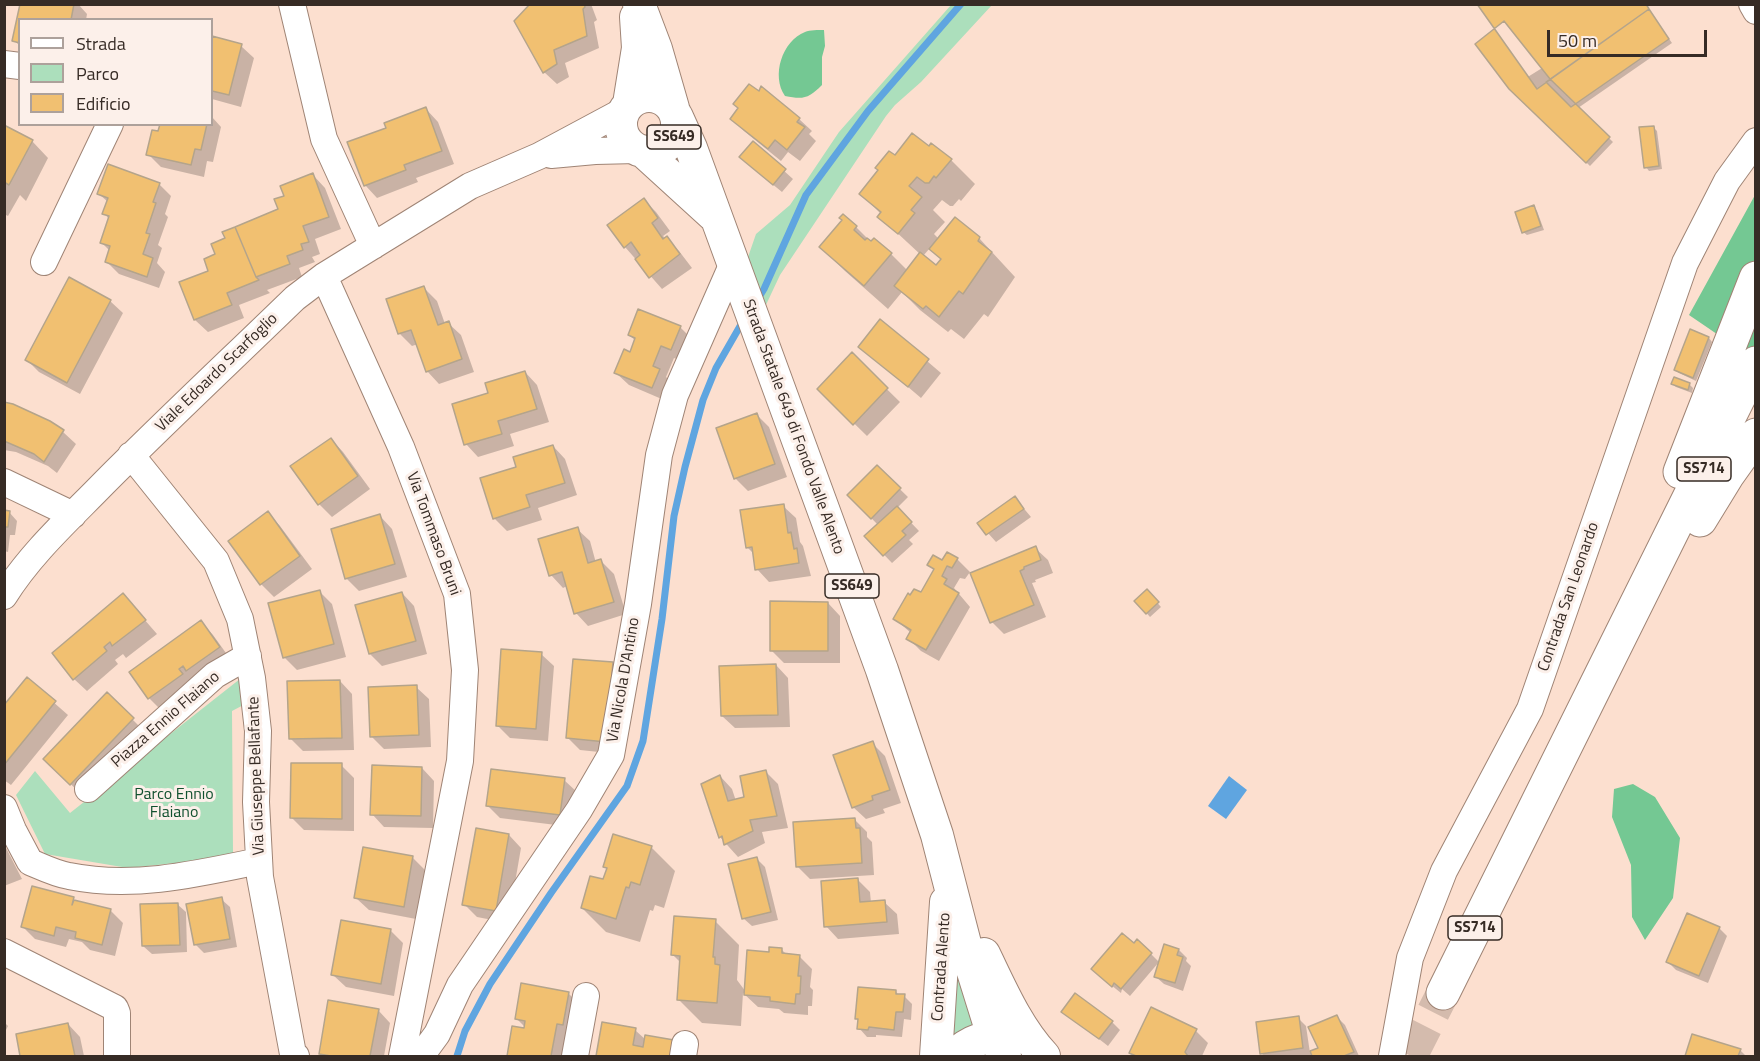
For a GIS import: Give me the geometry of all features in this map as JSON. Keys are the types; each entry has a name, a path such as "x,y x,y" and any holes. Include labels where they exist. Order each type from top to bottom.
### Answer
{"highway":[{"path":"1651,574 1655,526 1695,436 1755,278"},
{"name":"SS714","path":"1443,993 1755,363"},
{"path":"1651,574 1688,540 1755,435"}],"main road":[{"name":"Strada Statale 649 di Fondo Valle Alento","path":"626,107 638,48 637,4"},
{"name":"Strada Statale 649 di Fondo Valle Alento","path":"637,4 656,49 675,112 691,148 866,624 937,835 995,1050 1014,1036 1039,1052"},
{"name":"SS649","path":"657,96 666,101 675,112 675,135 671,143 655,153 641,152 629,145 621,129 626,107 637,98 657,96"},
{"name":"Strada Statale 649 di Fondo Valle Alento","path":"641,152 716,217"},
{"name":"Strada Statale 649 di Fondo Valle Alento","path":"947,877 1001,988 1039,1052"},
{"name":"Contrada Alento","path":"936,1056 947,877"},
{"path":"954,1056 966,1046 995,1050 1001,988"}],"street":[{"path":"292,4 324,139 373,246"},
{"path":"1752,4 1755,11"},
{"name":"Viale Edoardo Scarfoglio","path":"4,596 42,547 73,515 295,298 324,276 470,186 539,156 626,107"},
{"path":"44,262 109,126"},
{"name":"Contrada San Leonardo","path":"1392,1056 1410,958 1444,871 1530,709 1685,263 1727,181 1755,141"},
{"name":"Viale Edoardo Scarfoglio","path":"539,156 595,151 641,152"},
{"name":"Via Tommaso Bruni","path":"324,276 401,447 457,594 465,670 460,761 402,1056"},
{"name":"Via Nicola D'Antino","path":"421,1056 437,1034 460,985 579,810 611,755 636,615 659,455 675,395 737,276"},
{"name":"Via Giuseppe Bellafante","path":"132,455 216,561 240,619 252,678 258,731 256,802 262,889 293,1054 296,1056"},
{"path":"4,482 73,515"},
{"name":"Piazza Ennio Flaiano","path":"88,789 215,675 248,656"},
{"path":"4,808 30,862 67,876 131,882 188,876 259,861"},
{"path":"4,952 115,1008 117,1056"},
{"path":"574,1056 586,996"}],"green space":[{"path":"951,5 992,5 921,82 886,116 780,275 765,307 747,260 756,234 790,205 839,132"},
{"path":"824,30 822,85 806,97 785,96 779,79 779,69 785,51 790,43 805,32"},
{"path":"1755,195 1755,360 1689,315"},
{"name":"Parco Ennio Flaiano","path":"245,675 251,701 232,711 233,854 204,860 128,868 45,854 16,795 35,771 70,813"},
{"path":"1633,784 1655,797 1680,838 1673,898 1645,940 1632,917 1631,865 1612,817 1614,789"},
{"path":"954,959 979,1031 952,1046"}],"water":[{"path":"1229,776 1247,790 1226,819 1208,806"}],"building":[{"path":"20,4 74,4 71,18 18,18 18,42 12,41"},
{"path":"530,4 584,4 585,7 583,9 587,36 554,50 557,64 543,73 514,21"},
{"path":"1477,4 1646,4 1649,9 1537,89"},
{"path":"1649,9 1669,39 1571,107 1546,82"},
{"path":"1504,21 1550,79 1610,137 1586,163 1509,89 1475,44"},
{"path":"213,36 242,44 229,95 213,91"},
{"path":"749,84 759,91 761,86 800,118 797,122 805,127 787,150 775,140 768,149 730,119 738,108 733,104"},
{"path":"426,107 442,151 404,165 406,170 364,186 347,142 386,128 384,123"},
{"path":"4,125 33,140 9,185 4,182"},
{"path":"159,126 207,126 201,150 195,149 191,165 146,155 152,130 158,131"},
{"path":"1654,126 1659,166 1644,168 1639,127"},
{"path":"912,133 929,146 931,143 952,159 929,183 917,177 909,186 922,197 911,210 915,213 898,234 877,217 881,212 859,194 878,170 875,168 889,151 895,155"},
{"path":"753,141 786,169 773,185 739,157"},
{"path":"108,164 160,183 153,202 156,203 146,233 150,234 143,254 153,258 147,277 105,262 110,246 100,243 109,216 102,214 108,198 97,194"},
{"path":"313,173 329,217 303,226 309,242 301,244 303,250 287,256 290,264 256,277 235,227 278,209 274,199 284,196 280,186"},
{"path":"644,198 658,218 652,223 663,239 667,236 680,254 649,278 635,259 640,255 631,242 624,248 607,225"},
{"path":"1534,205 1541,226 1522,233 1515,212"},
{"path":"843,214 857,226 854,230 865,240 867,238 871,241 874,238 892,253 864,286 819,247 842,220 839,218"},
{"path":"955,217 980,237 978,241 992,252 963,294 959,291 939,317 926,306 923,309 894,286 920,252 936,265 941,259 929,249"},
{"path":"235,227 259,280 227,293 232,305 194,320 179,282 208,271 204,259 215,254 211,244 225,238 222,232"},
{"path":"69,277 111,300 67,383 25,360"},
{"path":"424,286 438,325 449,321 462,359 426,372 411,330 398,334 386,299"},
{"path":"638,309 681,326 671,350 661,346 653,366 660,369 652,388 614,373 624,349 630,352 635,338 628,335"},
{"path":"880,319 929,359 908,387 858,347"},
{"path":"1690,329 1709,337 1693,378 1674,370"},
{"path":"852,352 888,388 853,425 817,389"},
{"path":"525,371 537,409 498,421 502,434 464,445 452,404 488,393 485,383"},
{"path":"1674,377 1690,383 1688,390 1671,384"},
{"path":"4,402 50,421 64,430 44,462 34,454 4,441"},
{"path":"757,413 775,464 734,479 716,428"},
{"path":"331,438 358,476 318,505 290,466"},
{"path":"553,445 565,483 526,495 530,507 493,519 480,478 516,467 513,457"},
{"path":"877,465 901,488 871,519 847,495"},
{"path":"1015,496 1024,509 986,535 977,523"},
{"path":"784,504 788,533 791,532 794,549 797,548 799,563 755,570 752,547 746,548 740,510"},
{"path":"897,506 912,522 902,531 906,535 883,556 864,536"},
{"path":"4,510 10,511 8,527 4,527"},
{"path":"268,511 300,556 260,585 228,541"},
{"path":"380,514 395,564 345,579 331,529"},
{"path":"578,527 588,563 601,559 614,602 574,614 562,572 549,576 538,539"},
{"path":"1036,546 1041,560 1020,571 1034,605 990,623 970,573"},
{"path":"947,552 958,558 952,568 947,566 942,576 947,579 944,584 959,593 926,650 906,639 911,630 893,619 908,593 910,595 914,589 921,592 934,569 927,565 933,555 942,560"},
{"path":"1147,589 1159,602 1146,614 1134,601"},
{"path":"320,590 334,644 283,658 268,603"},
{"path":"402,592 416,641 369,654 355,605"},
{"path":"123,593 146,620 112,646 110,642 104,647 107,651 73,680 52,653"},
{"path":"770,601 828,602 828,651 770,651"},
{"path":"201,620 220,647 186,671 183,666 179,669 183,674 148,699 129,672"},
{"path":"501,649 542,652 536,729 496,726"},
{"path":"573,659 613,662 606,742 566,738"},
{"path":"776,664 778,715 721,716 719,666"},
{"path":"27,677 56,701 4,765 4,705"},
{"path":"340,680 342,738 289,739 287,681"},
{"path":"417,685 419,735 370,737 368,687"},
{"path":"107,692 134,718 70,785 43,759"},
{"path":"873,741 890,790 872,796 873,800 852,808 833,755"},
{"path":"291,763 342,763 342,819 290,818"},
{"path":"372,765 422,767 421,816 370,815"},
{"path":"491,769 565,778 560,815 486,806"},
{"path":"766,770 777,816 750,820 753,831 724,845 722,836 719,838 701,784 720,775 728,801 744,797 740,776"},
{"path":"855,818 856,828 860,828 862,863 796,867 793,822"},
{"path":"476,828 509,834 496,911 462,905"},
{"path":"613,834 652,846 640,885 631,882 629,888 626,887 616,919 581,908 590,876 603,879 607,868 603,867"},
{"path":"363,847 413,856 404,907 354,898"},
{"path":"757,857 771,912 742,919 728,864"},
{"path":"858,878 860,902 885,900 887,922 824,927 821,881"},
{"path":"32,886 74,897 72,905 74,900 111,909 102,945 75,938 76,932 56,927 54,936 21,927"},
{"path":"222,897 230,939 194,945 186,904"},
{"path":"178,903 180,945 142,946 140,904"},
{"path":"1687,913 1720,927 1699,976 1666,962"},
{"path":"674,916 716,919 713,957 715,957 715,964 720,965 717,1003 677,1000 680,956 671,955"},
{"path":"341,920 391,929 381,984 331,975"},
{"path":"1122,933 1134,943 1137,939 1152,953 1121,989 1114,983 1112,987 1091,969"},
{"path":"1164,944 1179,949 1177,955 1183,957 1175,983 1154,977"},
{"path":"769,947 782,948 782,953 800,955 798,976 801,976 800,994 796,994 795,1004 770,1001 770,997 744,995 747,950 769,952"},
{"path":"521,983 569,992 563,1025 557,1024 551,1056 507,1056 512,1026 524,1028 525,1021 515,1019"},
{"path":"858,987 896,990 896,994 905,994 903,1012 896,1012 894,1030 869,1027 868,1030 857,1029 858,1019 855,1019"},
{"path":"1075,993 1113,1021 1099,1039 1061,1012"},
{"path":"328,1000 379,1009 370,1056 319,1054"},
{"path":"1151,1007 1197,1029 1185,1052 1188,1056 1136,1056 1129,1053"},
{"path":"1337,1015 1354,1052 1344,1056 1312,1056 1310,1051 1318,1048 1308,1027"},
{"path":"1299,1016 1303,1048 1260,1054 1256,1022"},
{"path":"602,1022 636,1028 633,1045 643,1047 645,1035 674,1040 672,1056 596,1056"},
{"path":"68,1023 75,1056 20,1056 16,1034"},
{"path":"1692,1034 1741,1049 1738,1056 1685,1056"}],"waterway":[{"path":"756,302 806,195 868,111 961,4"},
{"path":"457,1056 465,1031 490,984 627,786 643,741 662,619 674,516 685,467 703,400 716,368 743,321"}],"tunnel":[{"path":"1411,1056 1443,993"}]}
